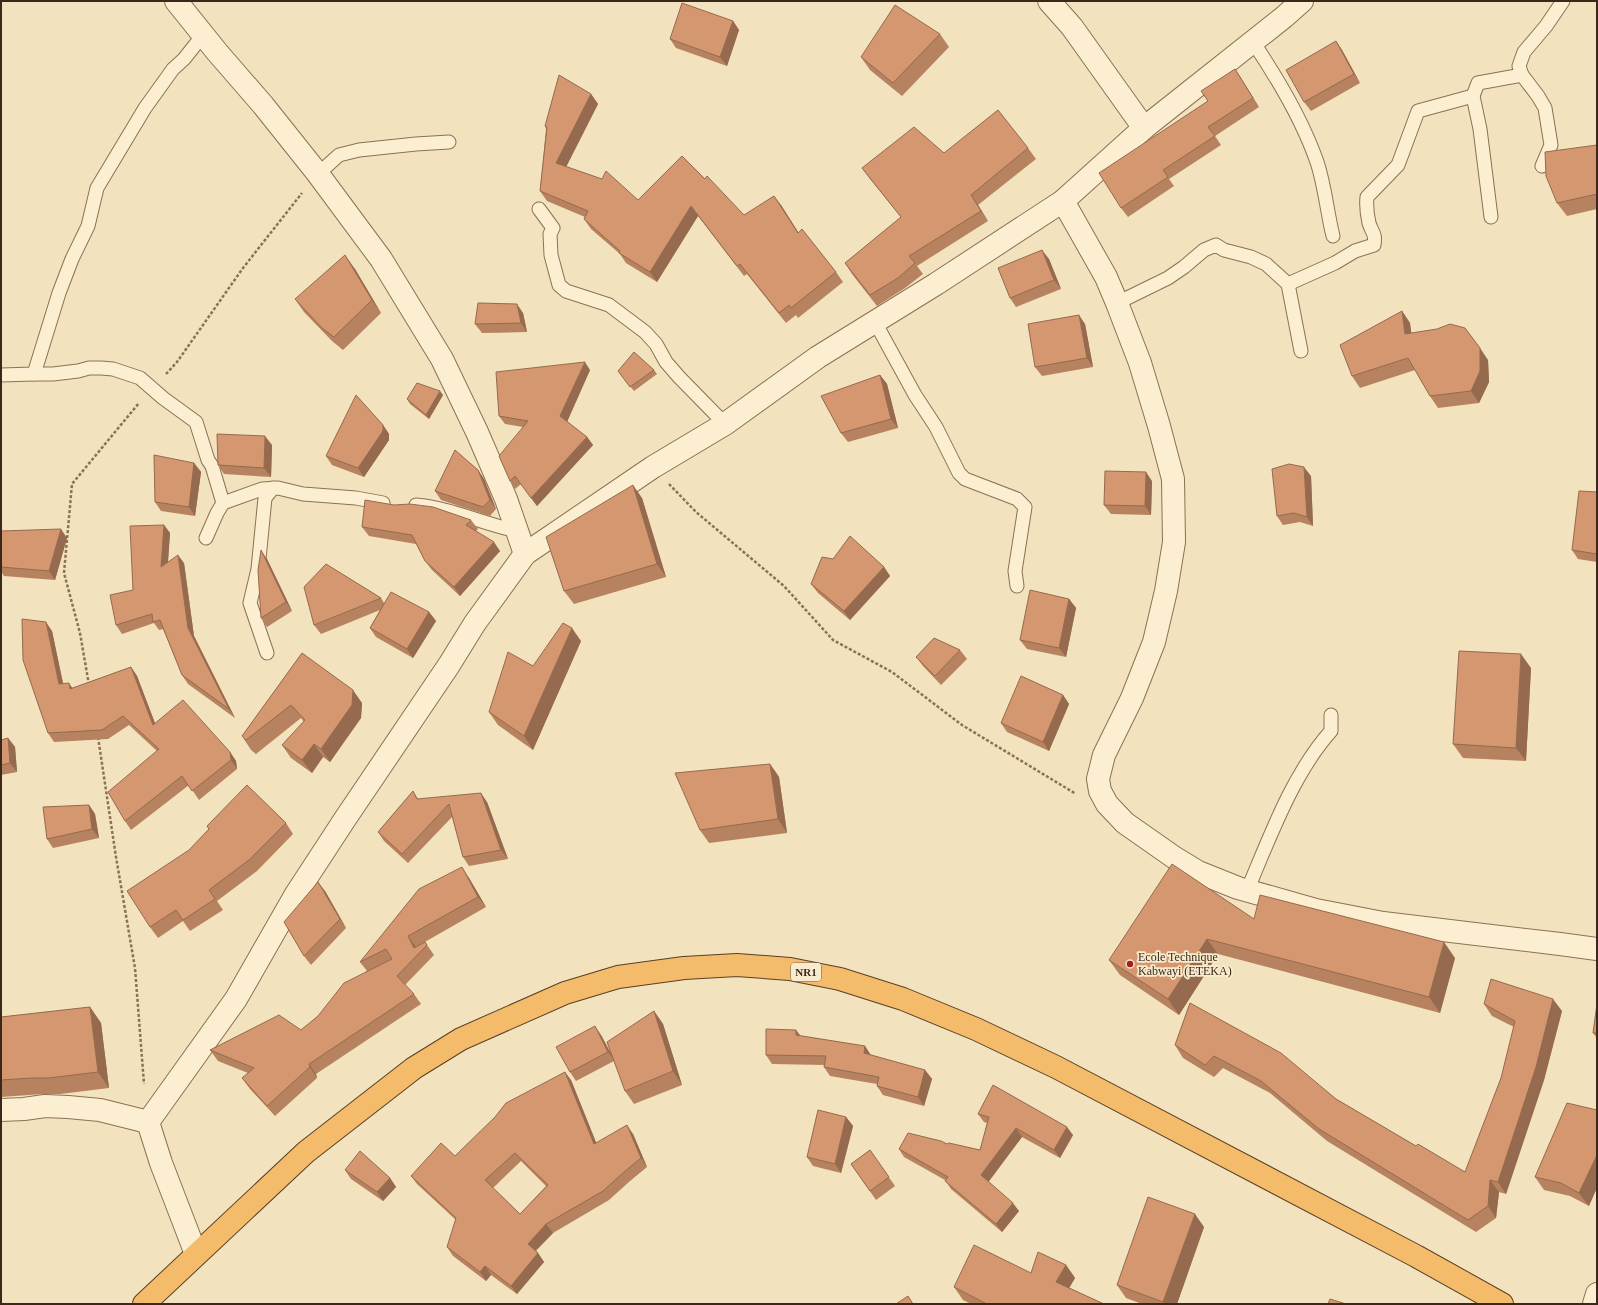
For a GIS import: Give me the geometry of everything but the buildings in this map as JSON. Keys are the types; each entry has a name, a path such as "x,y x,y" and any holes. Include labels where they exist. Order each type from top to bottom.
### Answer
{"highway":[{"name":"NR1","path":"144,1304 306,1152 414,1068 461,1039 565,993 618,978 684,968 737,965 790,969 840,979 903,999 976,1029 1056,1067 1416,1256 1502,1304"}],"street":[{"path":"176,1 263,105 318,174 381,259 442,359 477,432 506,499 525,554"},
{"path":"1049,1 1072,27 1144,128"},
{"path":"148,1122 236,999 296,894 344,819 449,665 475,623 525,554 653,467 725,424 818,357 936,284 1063,201 1144,128 1253,42 1302,1"},
{"path":"1063,201 1106,278 1140,363 1173,479 1174,542 1166,591 1154,642 1132,698 1104,756 1098,779 1100,791 1107,804 1125,822 1175,858 1198,872 1247,891 1316,910 1382,923 1597,949"},
{"path":"1,1110 45,1106 68,1106 100,1110 148,1122"},
{"path":"148,1122 161,1163 196,1254"},
{"path":"1594,1304 1597,1294"}],"lane":[{"path":"1542,166 1551,145 1545,108 1522,75 1519,66 1524,52 1546,26 1563,1"},
{"path":"34,374 59,294 72,259 88,226 97,188 145,108 173,69 184,59 203,35"},
{"path":"1253,42 1274,74 1293,109 1317,162 1324,185 1332,236"},
{"path":"1491,217 1480,129 1473,96 1478,83 1522,75"},
{"path":"1288,284 1335,263 1355,251 1374,245 1375,236 1370,225 1366,208 1367,197 1398,164 1418,111 1473,96"},
{"path":"318,174 339,155 359,150 449,142"},
{"path":"539,209 552,228 550,234 551,255 559,285 566,291 609,305 645,332 656,344 666,362 674,372 725,424"},
{"path":"1116,303 1168,278 1204,250 1216,244 1224,250 1266,264 1288,284 1301,351"},
{"path":"875,322 915,395 936,427 959,473 965,479 1017,499 1025,508 1015,571 1017,586"},
{"path":"1,375 53,374 89,368 113,369 140,378 152,389 196,422 208,460 212,466 223,503"},
{"path":"267,653 250,603 258,569 265,498 273,488"},
{"path":"206,538 223,503 262,489 273,488 303,494 356,498 398,506 417,505 441,508 490,525 517,531"},
{"path":"1247,891 1272,830 1294,785 1323,740 1331,731 1331,715"}],"path":[{"path":"90,693 80,633 64,573 72,484 123,421 177,362 243,268 318,174"},
{"path":"653,467 696,512 784,586 833,640 892,672 962,725 1078,795"},
{"path":"97,730 116,857 135,968 148,1122"}],"place":[{"name":"Ecole Technique Kabwayi (ETEKA)","path":"1130,964"}]}
